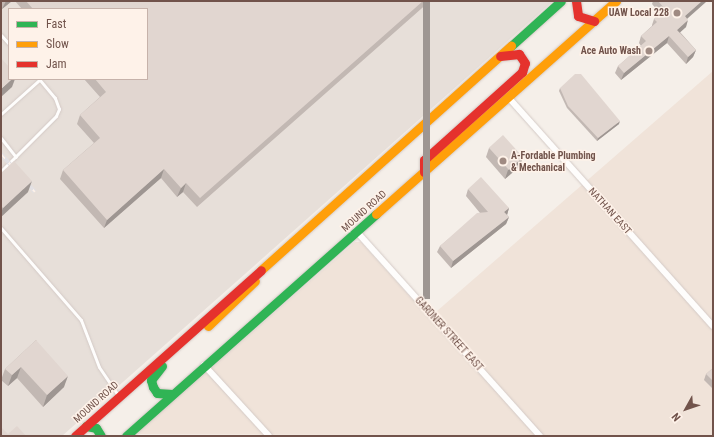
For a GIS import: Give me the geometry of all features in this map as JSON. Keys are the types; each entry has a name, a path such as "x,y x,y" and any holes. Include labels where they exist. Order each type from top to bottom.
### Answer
{"main road":[{"name":"MOUND ROAD","path":"75,436 561,1"},
{"path":"576,1 578,16 594,21"},
{"name":"MOUND ROAD","path":"126,436 204,365 357,232 616,1"},
{"path":"424,172 424,160 525,67 518,54 497,57"},
{"path":"172,394 157,393 151,380 155,373 247,291 268,264"},
{"path":"86,426 96,428 101,436"}],"street":[{"name":"NATHAN EAST","path":"508,97 713,326"},
{"name":"GARDNER STREET EAST","path":"357,232 540,436"},
{"path":"204,365 269,436"}],"lane":[{"path":"1,35 8,43"},
{"path":"1,114 38,80"},
{"path":"1,171 40,136 59,108 40,80"},
{"path":"1,138 16,157"},
{"path":"1,228 81,320 102,373 119,397"}],"shaded area":[{"path":"1,1 553,1 62,436 1,436"},
{"path":"713,71 713,436 136,434 355,242 361,242 429,318"}],"building":[{"path":"26,1 423,1 200,198 186,183 181,188 164,169 107,220 63,170 100,138 80,115 106,92 96,80 148,80 148,8 32,8"},
{"path":"658,1 702,1 685,16 688,20 677,30 696,50 688,57 669,36 624,73 618,66 646,41 641,36 657,22 654,19 665,9"},
{"path":"1,58 8,66 8,80 11,80 1,89"},
{"path":"575,74 581,74 620,121 598,138 568,106 560,88"},
{"path":"503,135 523,157 509,170 489,148"},
{"path":"14,161 32,181 3,208 1,206 1,173"},
{"path":"481,177 509,208 504,212 509,217 453,261 440,246 477,213 488,212 468,189"},
{"path":"36,340 68,376 47,395 21,367 12,375 5,369"},
{"path":"713,368 713,381 706,374"},
{"path":"17,426 26,436 1,436 1,427 8,434"}],"railway":[{"path":"1,154 35,192"}],"traffic: fast":[{"path":"511,46 561,1"},
{"path":"126,436 376,214"},
{"path":"162,366 151,380 153,387 157,393 172,394"},
{"path":"86,426 96,428 101,436"}],"traffic: slow":[{"path":"376,214 616,1"},
{"path":"261,270 511,46"},
{"path":"208,326 255,281"}],"traffic: jam":[{"path":"576,1 578,16 594,21"},
{"path":"424,172 424,160 522,72 525,63 519,54 500,56"},
{"path":"75,436 261,270"}],"place":[{"name":"UAW Local 228","path":"677,13"},
{"name":"Ace Auto Wash","path":"649,51"},
{"name":"A-Fordable Plumbing & Mechanical","path":"503,161"}]}
